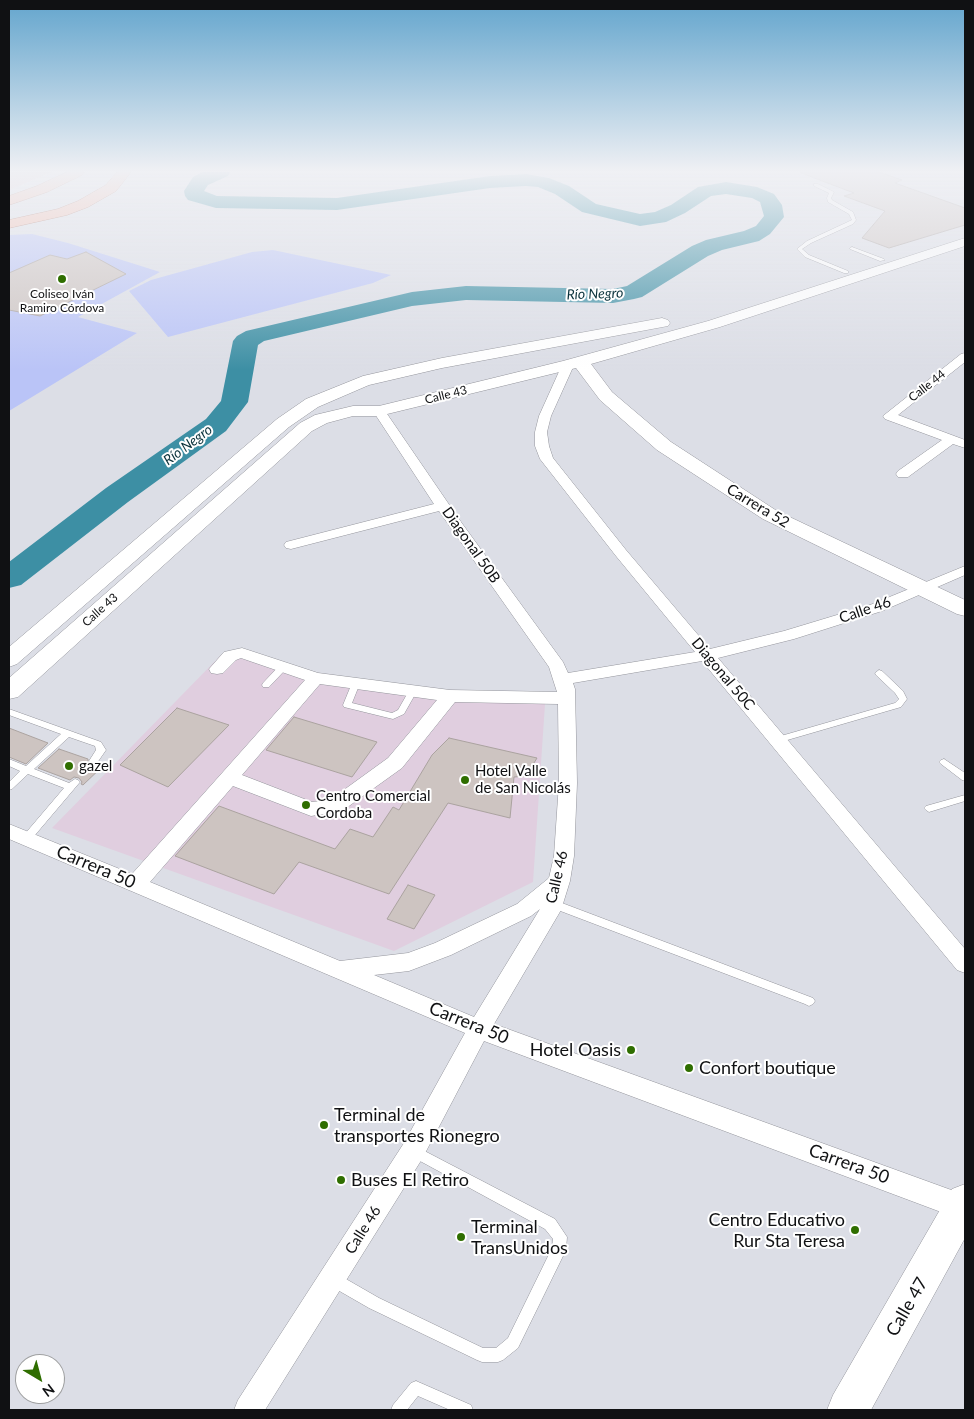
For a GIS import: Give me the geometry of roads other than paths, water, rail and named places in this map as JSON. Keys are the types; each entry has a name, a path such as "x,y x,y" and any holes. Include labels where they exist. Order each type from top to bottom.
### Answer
{"street":[{"name":"Calle 43","path":"9,659 283,423 312,403 363,381 511,350 700,316 751,303 952,238"},
{"name":"Calle 43","path":"9,692 306,428 321,419 338,414 379,410 574,363 714,324 965,242"},
{"path":"601,355 606,350 648,337 645,334 626,330"},
{"path":"379,410 359,399 357,394 360,390 372,385 498,356 511,350"},
{"name":"Calle 44","path":"951,439 889,416 965,356"},
{"name":"Carrera 52","path":"574,363 606,396 664,446 770,515 965,609"},
{"name":"Diagonal 50C","path":"574,363 545,416 541,432 542,446 548,459 621,553 965,964"},
{"name":"Diagonal 50B","path":"379,410 443,506 557,666 564,689"},
{"path":"903,474 951,439 965,444"},
{"path":"291,545 443,506"},
{"name":"Calle 46","path":"248,1410 413,1151 480,1029 554,904 564,856 568,784 564,689 797,633 876,608 965,570"},
{"path":"217,669 230,656 242,653 316,678 450,696 564,689"},
{"path":"136,884 316,678"},
{"path":"229,776 312,809 335,806 395,763 450,696"},
{"name":"Carrera 50","path":"18,834 480,1029 965,1205"},
{"path":"341,969 409,962 443,949 524,910 560,881"},
{"name":"Calle 47","path":"848,1410 965,1205"}],"lane":[{"path":"817,238 799,249 808,256 846,272"},
{"path":"852,248 882,260"},
{"path":"266,685 283,667"},
{"path":"777,740 898,705 903,699 899,691 880,673"},
{"path":"356,683 347,705 393,716 401,712 413,691"},
{"path":"9,712 98,744 101,750 94,761"},
{"path":"9,787 67,733"},
{"path":"9,762 73,785 18,834"},
{"path":"944,762 965,778"},
{"path":"930,808 965,798"},
{"path":"554,904 809,1001"},
{"path":"332,1279 374,1302 482,1355 498,1355 514,1343 559,1249 560,1237 550,1224 413,1151"},
{"path":"398,1410 416,1388 466,1410"}],"waterway":[{"name":"Río Negro","path":"9,578 117,495 216,425 234,402 246,341 255,336 412,299 466,293 613,296 634,292 700,251 714,245 742,238"}],"place":[{"name":"Coliseo Iván Ramiro Córdova","path":"62,279"},
{"name":"gazel","path":"69,766"},
{"name":"Hotel Valle de San Nicolás","path":"465,780"},
{"name":"Centro Comercial Cordoba","path":"306,805"},
{"name":"Hotel Oasis","path":"631,1050"},
{"name":"Confort boutique","path":"689,1068"},
{"name":"Terminal de transportes Rionegro","path":"324,1125"},
{"name":"Buses El Retiro","path":"341,1180"},
{"name":"Centro Educativo Rur Sta Teresa","path":"855,1230"},
{"name":"Terminal TransUnidos","path":"461,1237"}]}
